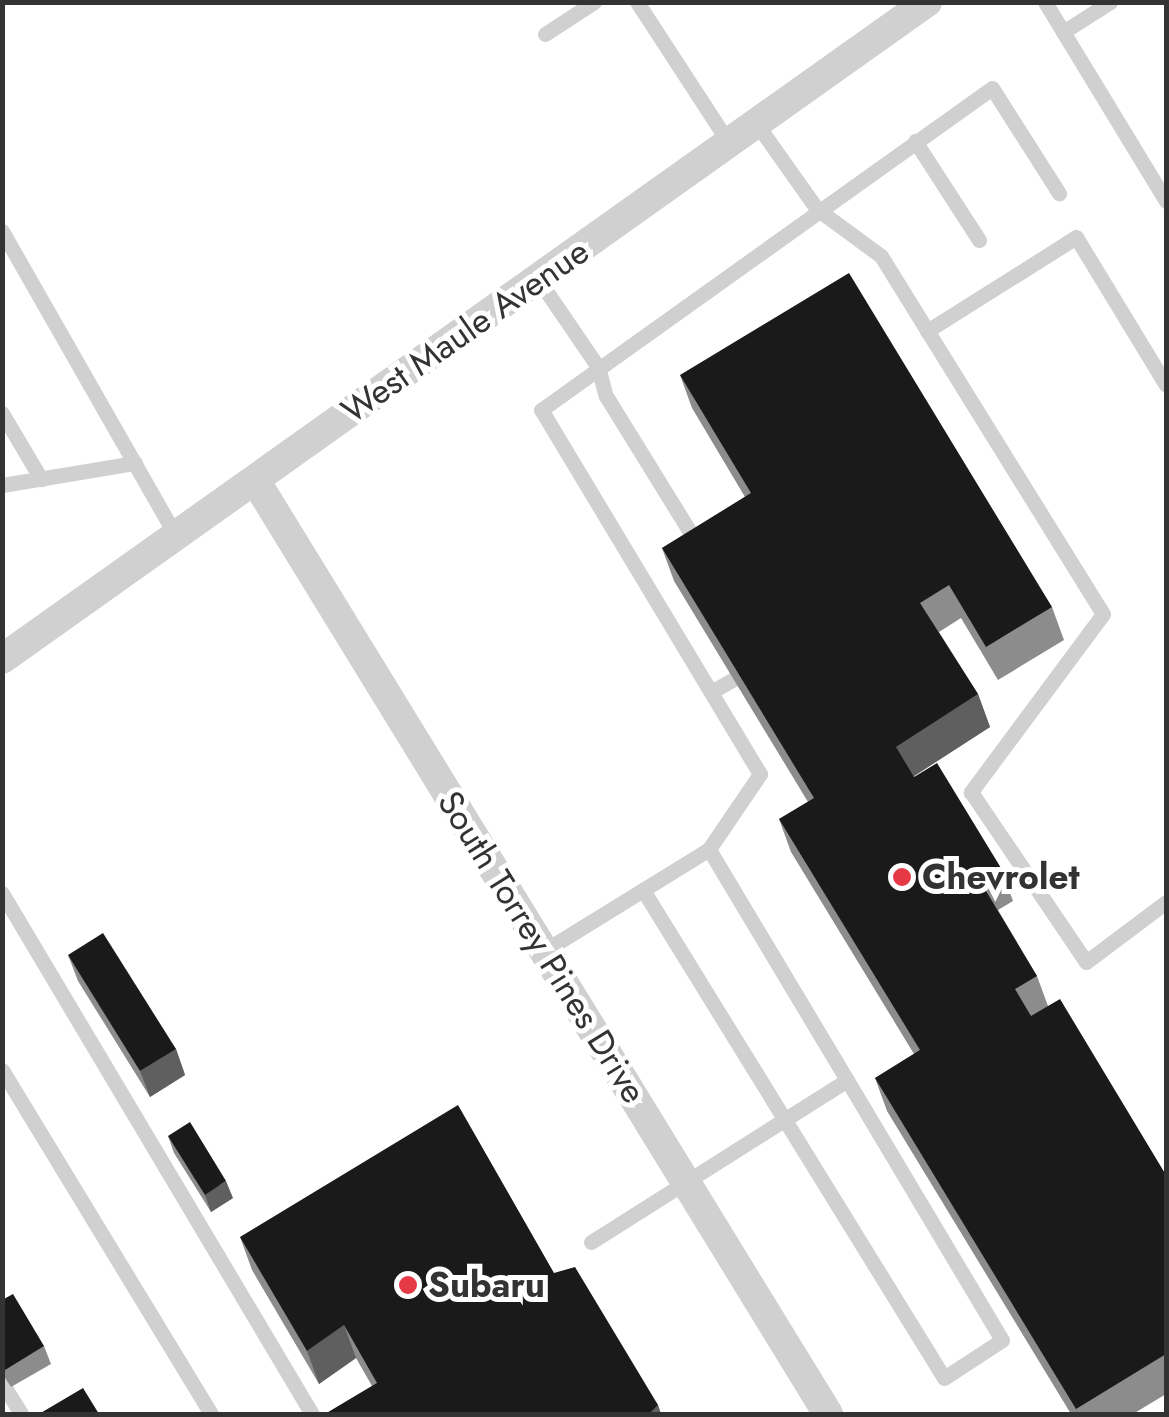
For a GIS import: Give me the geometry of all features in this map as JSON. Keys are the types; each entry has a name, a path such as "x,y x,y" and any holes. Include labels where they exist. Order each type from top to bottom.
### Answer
{"street":[{"name":"West Maule Avenue","path":"2,659 927,2"},
{"name":"South Torrey Pines Drive","path":"255,480 828,1414"}],"lane":[{"path":"546,34 594,2"},
{"path":"637,2 728,143"},
{"path":"1045,2 1166,200"},
{"path":"1063,32 1110,2"},
{"path":"544,951 709,850 760,774 540,410 992,88 1059,193"},
{"path":"756,124 818,210 881,256 1103,614 971,792 1086,962 1166,902"},
{"path":"915,141 980,240"},
{"path":"2,231 176,536"},
{"path":"928,332 1076,237 1166,385"},
{"path":"538,279 598,368 606,396 708,560"},
{"path":"2,413 41,479"},
{"path":"2,485 135,464"},
{"path":"711,692 768,659"},
{"path":"643,890 944,1378 1002,1340 709,850"},
{"path":"2,893 312,1414"},
{"path":"2,1070 212,1414"},
{"path":"592,1242 848,1080"},
{"path":"2,1383 22,1414"}],"building":[{"name":"Chevrolet","path":"849,273 1052,607 986,647 949,585 920,603 978,694 896,747 914,777 937,763 1001,868 980,881 1037,976 1015,989 1031,1016 1060,999 1166,1175 1166,1354 1076,1409 875,1078 920,1050 779,819 814,798 662,548 751,493 680,375"},
{"path":"103,933 176,1049 140,1071 68,955"},
{"name":"Subaru","path":"458,1105 554,1273 575,1267 658,1405 649,1414 325,1414 377,1383 344,1325 307,1351 240,1237"},
{"path":"190,1122 226,1181 205,1195 168,1136"},
{"path":"13,1294 44,1346 5,1370 2,1300"},
{"path":"83,1388 99,1414 39,1414"}],"place":[{"name":"Chevrolet","path":"902,877"},
{"name":"Subaru","path":"408,1285"}]}
